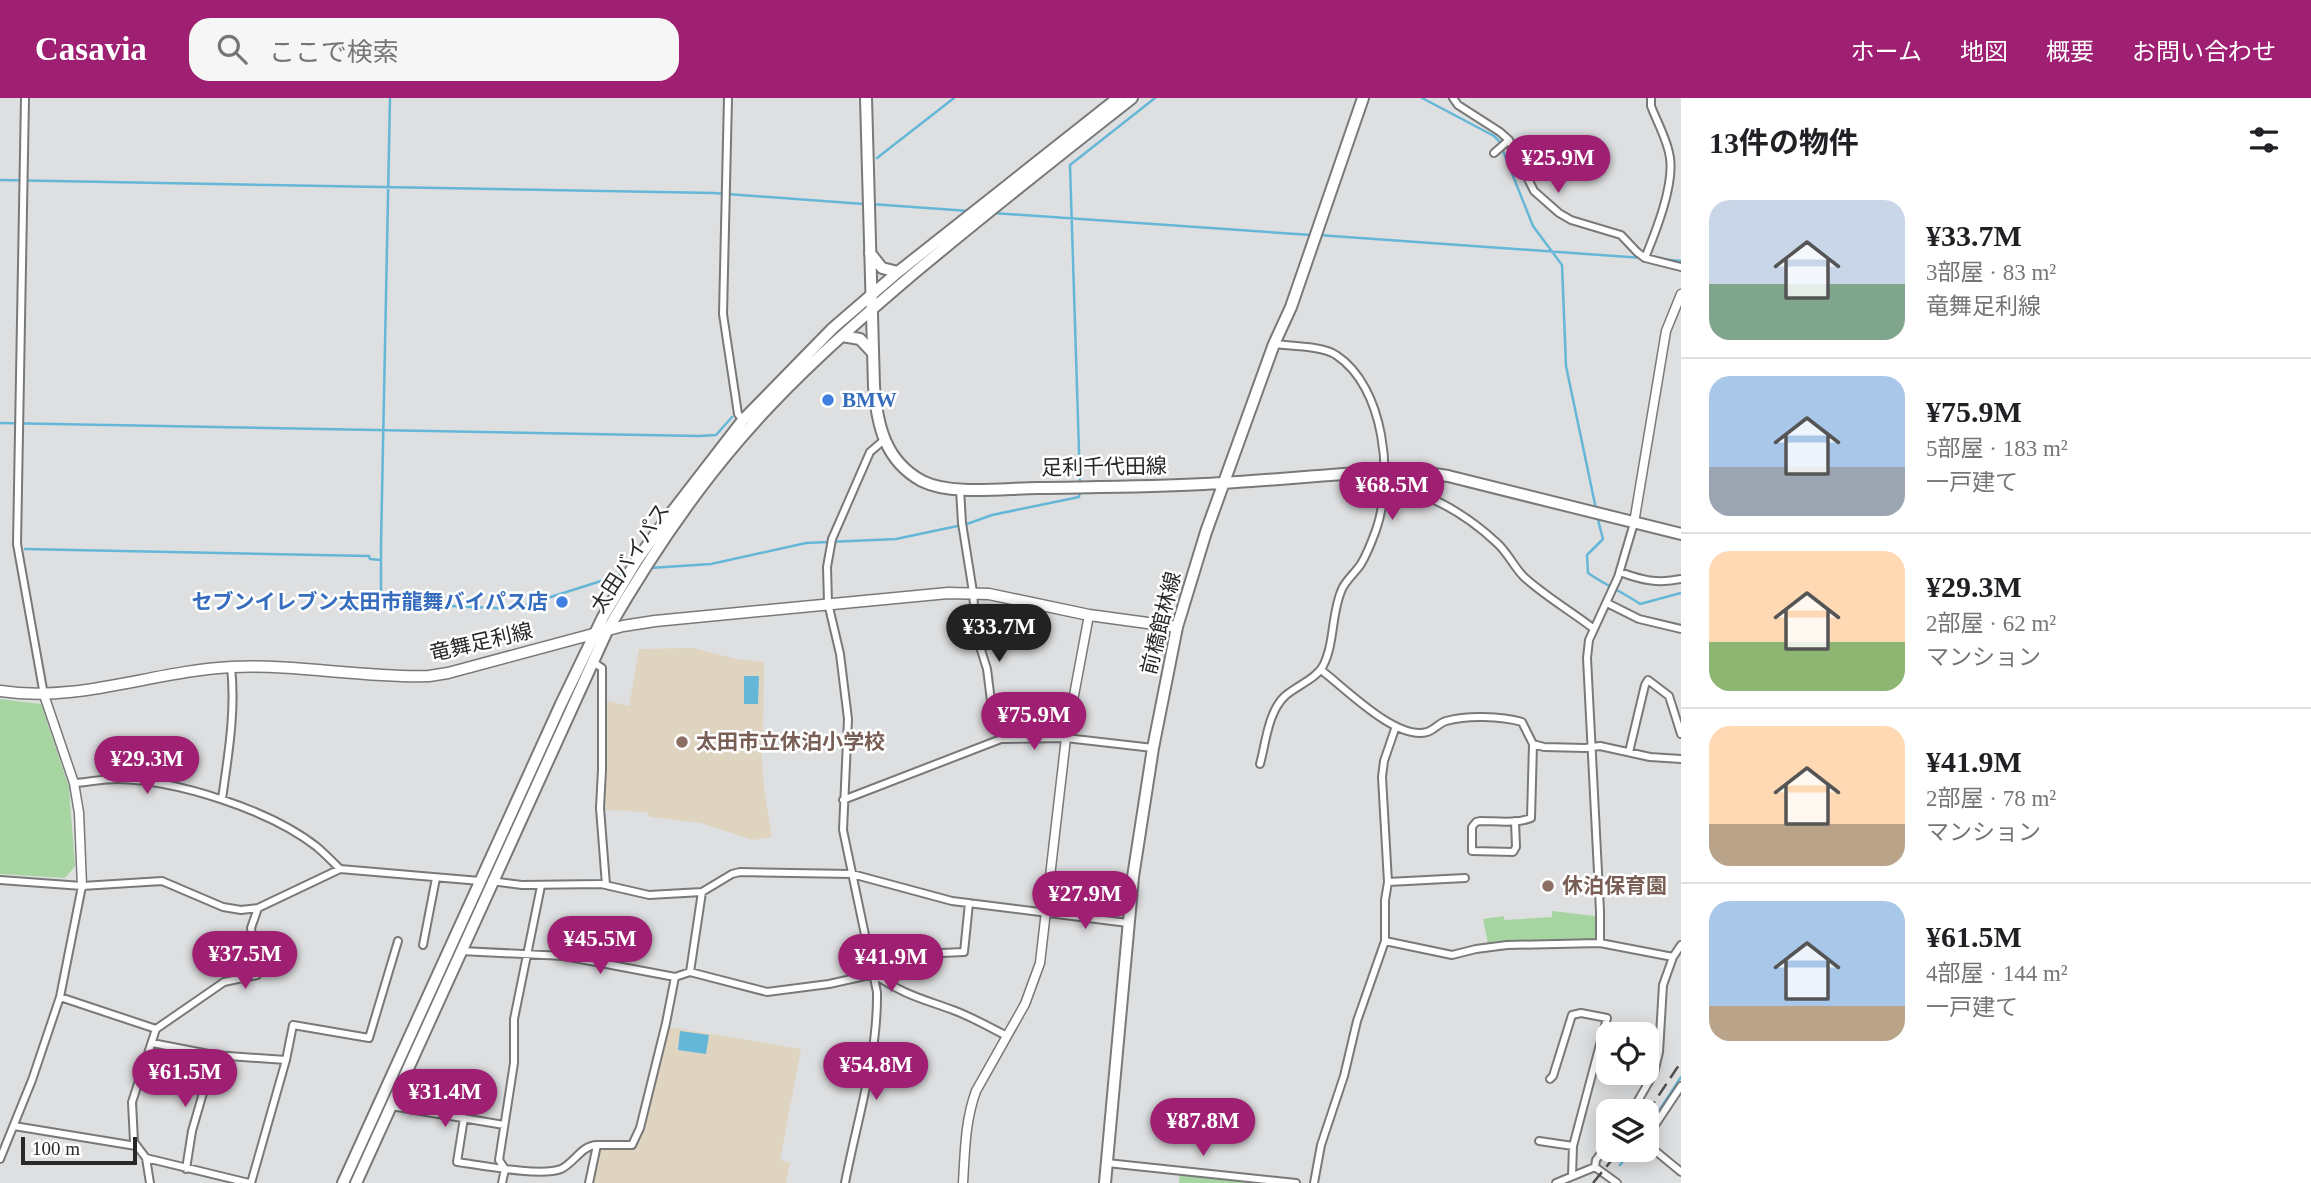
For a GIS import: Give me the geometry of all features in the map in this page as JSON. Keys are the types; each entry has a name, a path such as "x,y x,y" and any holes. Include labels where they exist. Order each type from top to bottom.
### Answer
{"main road":[{"name":"足利千代田線","path":"866,98 876,413 884,440 894,457 924,482 960,489 1223,483 1414,471 1448,476 1681,534"},
{"name":"太田バイパス","path":"343,1183 561,704 637,560 691,485 743,420 825,335 898,272 1118,98"},
{"name":"太田バイパス","path":"356,1183 491,881 593,662 601,632 659,545 730,450 797,377 872,309 968,229 1132,98"},
{"name":"前橋館林線","path":"1105,1183 1128,923 1153,748 1177,627 1223,483 1274,344 1291,307 1363,98"},
{"path":"870,253 882,268 898,272"},
{"path":"842,335 860,339 873,353"},
{"name":"竜舞足利線","path":"0,691 44,695 230,667 429,676 601,632 663,620 973,592 1004,596 1089,615 1177,627"}],"street":[{"path":"0,1159 60,997 82,886 79,813 74,783 44,695 17,544 25,98"},
{"path":"727,98 723,314 738,414 743,420"},
{"path":"1453,98 1458,105 1500,132 1518,156 1530,185 1548,204 1571,220 1621,235 1645,258 1681,267"},
{"path":"1645,258 1660,220 1671,168 1670,155 1651,106 1651,98"},
{"path":"1495,151 1506,142"},
{"path":"1600,943 1601,911 1587,658 1589,640 1620,572 1634,523 1667,331 1681,294"},
{"path":"1260,764 1274,711 1284,697 1321,670 1342,589 1360,565 1376,529 1385,471 1371,397 1360,378 1334,353 1274,344"},
{"path":"845,1183 870,1064 877,1016 874,974 843,830 848,719 840,654 828,603 827,567 832,539 870,452 884,440"},
{"path":"1384,483 1408,488 1467,517 1498,544 1527,579 1594,629"},
{"path":"960,489 961,523 973,592 976,634 987,669 991,701 1001,739"},
{"path":"1620,572 1644,581 1681,579"},
{"path":"1607,603 1639,619 1681,629"},
{"path":"963,1183 970,1106 1035,981 1040,963 1066,738 1089,615"},
{"path":"593,662 602,668 603,769 600,808 606,885"},
{"path":"222,799 232,700 230,667"},
{"path":"1321,670 1374,713 1396,726 1416,732 1428,732 1448,720 1503,717 1522,722 1533,744 1531,818 1476,822 1472,834 1472,851 1513,852 1516,847 1515,821"},
{"path":"1629,752 1644,685 1648,680 1669,696 1681,734"},
{"path":"1314,1183 1321,1145 1344,1076 1357,1021 1385,941 1388,882 1382,777 1384,761 1396,726"},
{"path":"843,800 1001,739 1066,738 1153,748"},
{"path":"1533,744 1544,747 1592,746 1650,757 1681,759"},
{"path":"74,783 117,779 185,787 222,799 294,832 316,846 341,869"},
{"path":"0,880 82,886 162,881 223,907 241,910 258,908 341,869 541,886 606,885 649,895 702,892 740,872 852,874 952,901 1128,923"},
{"path":"423,945 436,878"},
{"path":"1388,882 1465,878"},
{"path":"502,1183 505,1169 499,1160 514,1063 514,1019 541,886"},
{"path":"690,972 702,892"},
{"path":"461,951 564,956 675,976 690,972 767,992 829,984 874,974 919,954 964,952 969,903"},
{"path":"150,1183 146,1158 134,1142 132,1102 156,1028 224,982 257,975 251,928 258,908"},
{"path":"146,1158 247,1183 286,1060 293,1025 369,1038 398,941"},
{"path":"1385,941 1452,955 1507,945 1600,943 1673,957"},
{"path":"1640,1099 1657,1061 1663,985 1673,957 1681,946"},
{"path":"874,974 896,989 923,1002 954,1010 1007,1036"},
{"path":"464,1118 457,1162 505,1169 552,1171 563,1168 590,1145 632,1144 640,1128 675,976"},
{"path":"60,997 156,1028"},
{"path":"1550,1079 1572,1015 1581,1013 1607,1018 1573,1146 1572,1176"},
{"path":"152,1043 214,1055 286,1060"},
{"path":"186,1169 192,1131 214,1055"},
{"path":"1659,1120 1681,1086"},
{"path":"390,1106 504,1125"},
{"path":"14,1126 136,1146"},
{"path":"1539,1141 1573,1146"},
{"path":"589,1183 597,1145"},
{"path":"1659,1154 1681,1171"},
{"path":"1595,1167 1596,1160"},
{"path":"1107,1163 1296,1183"},
{"path":"1556,1183 1595,1167"},
{"path":"1595,1167 1614,1182"}],"shaded area":[{"name":"太田市立休泊小学校","path":"693,648 736,659 764,662 763,732 760,733 764,789 772,837 753,840 701,823 651,817 646,812 604,810 604,700 629,706 639,649"},
{"path":"669,1027 801,1049 780,1160 790,1163 786,1183 593,1183 600,1149 636,1148"}],"green space":[{"path":"0,699 41,704 69,787 75,866 65,878 0,874"},
{"path":"1552,911 1595,916 1597,940 1488,944 1483,919 1504,916 1504,920 1552,917"},
{"path":"1180,1172 1245,1180 1245,1183 1179,1183"}],"water":[{"path":"744,676 759,676 758,704 744,704"},
{"path":"680,1031 709,1035 706,1054 678,1050"}],"waterway":[{"path":"390,98 381,544 383,600 388,603 513,609 623,574"},
{"path":"877,158 954,98"},
{"path":"1080,483 1070,165 1155,98"},
{"path":"1422,98 1499,141 1533,226 1562,265 1566,366 1596,509"},
{"path":"0,180 713,193 864,204"},
{"path":"871,204 969,211"},
{"path":"993,213 1311,235"},
{"path":"1318,235 1643,258"},
{"path":"1660,259 1681,261"},
{"path":"0,423 699,436 716,435 732,417"},
{"path":"650,568 711,564 806,543 896,539 1079,497 1080,489"},
{"path":"1597,516 1603,539 1587,555 1588,573 1640,604 1681,593"},
{"path":"25,549 369,556 370,559 381,560"},
{"path":"1659,1111 1681,1077"}],"railway":[{"path":"1656,1099 1681,1062"},
{"path":"1593,1183 1610,1162"}],"place":[{"name":"BMW","path":"828,400"},
{"name":"セブンイレブン太田市龍舞バイパス店","path":"562,602"},
{"name":"太田市立休泊小学校","path":"682,742"},
{"name":"休泊保育園","path":"1548,886"}]}
